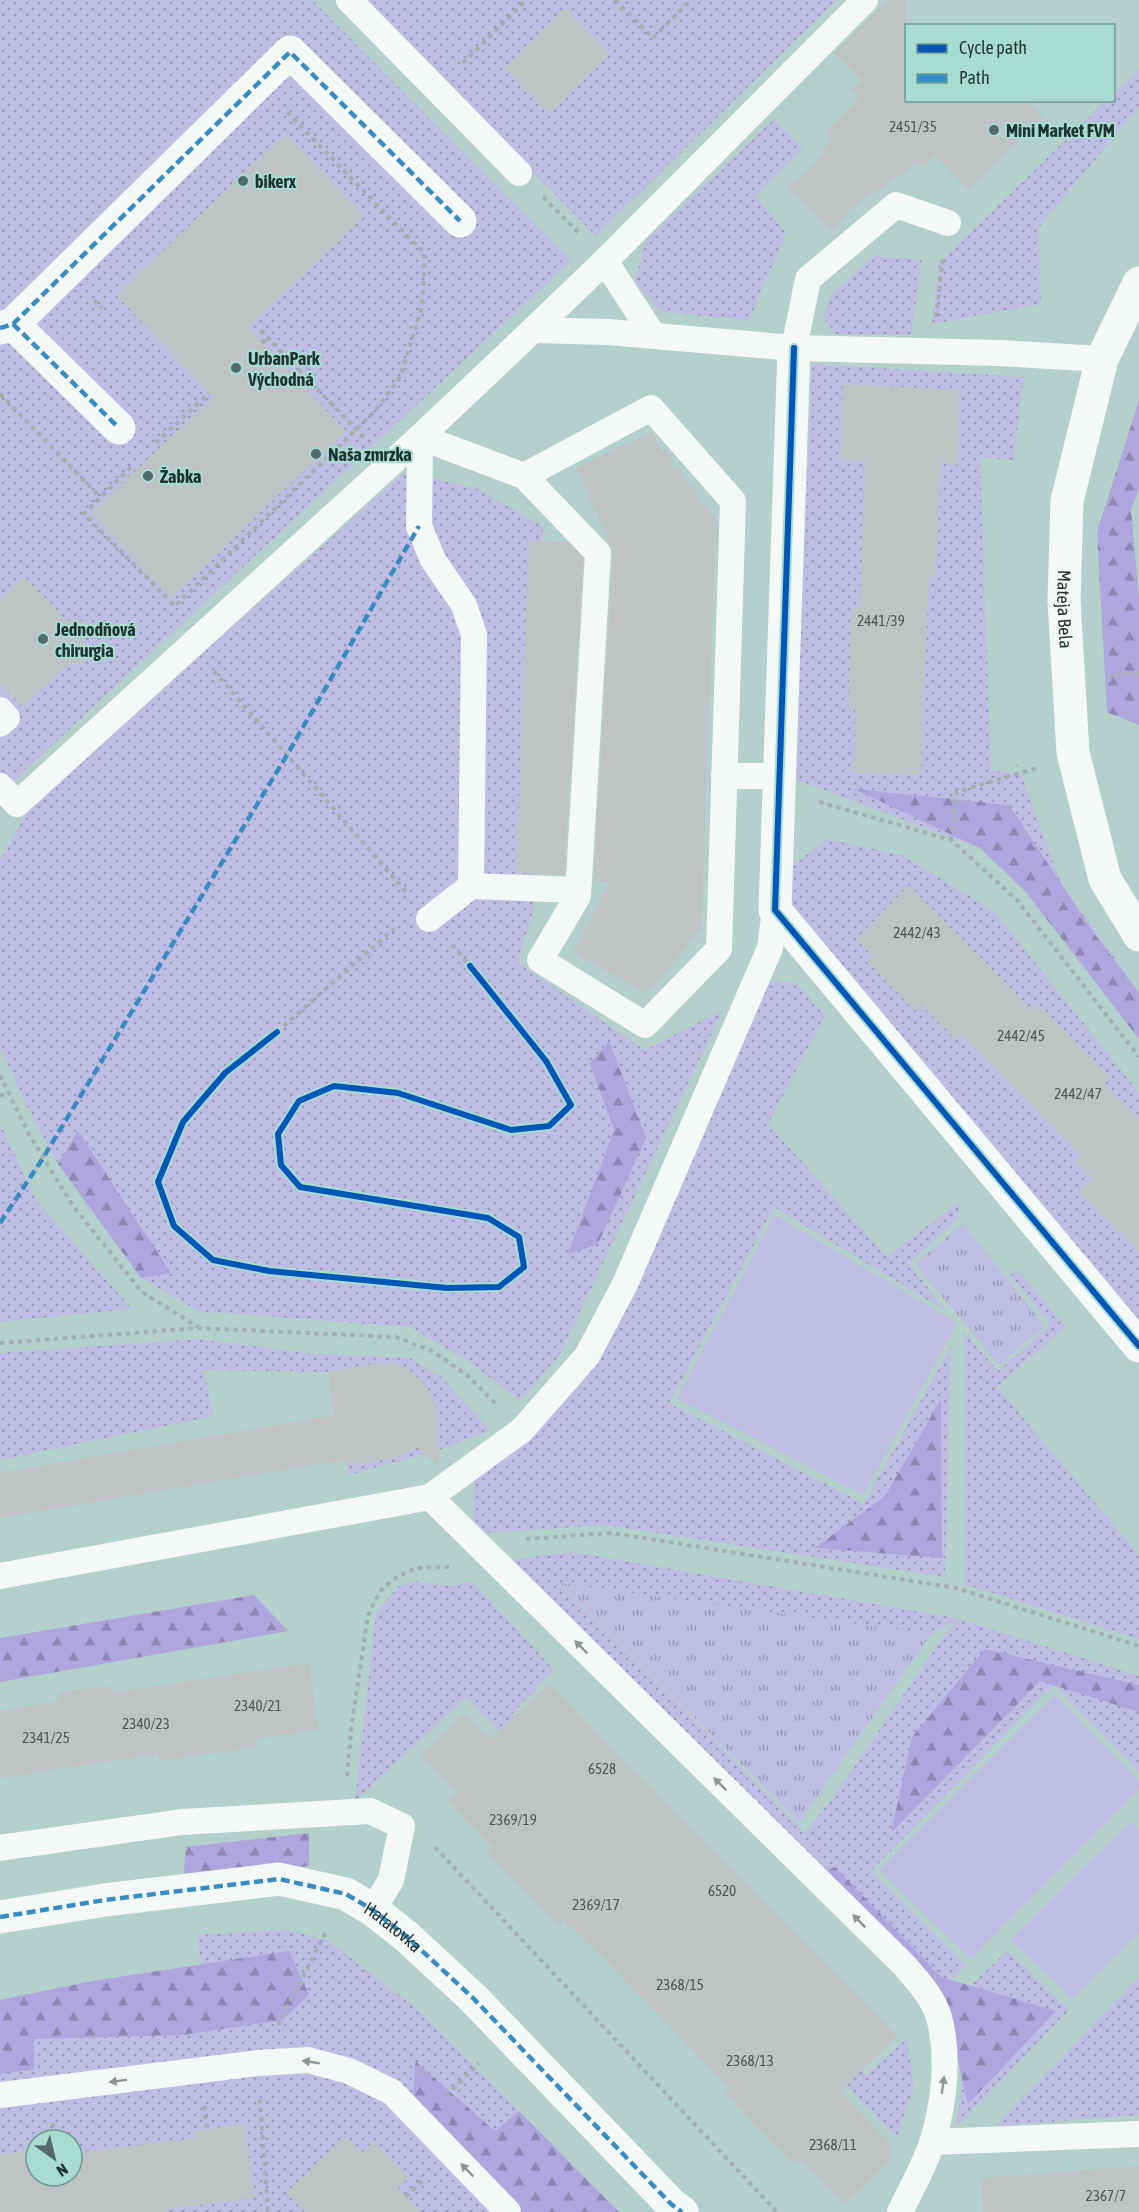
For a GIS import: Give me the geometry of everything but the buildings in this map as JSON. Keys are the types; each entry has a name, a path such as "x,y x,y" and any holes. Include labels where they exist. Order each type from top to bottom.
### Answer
{"street":[{"path":"119,428 7,326 290,52 460,221"},
{"name":"Mateja Bela","path":"1137,929 1105,879 1073,753 1065,612 1067,501 1102,359 1139,283"},
{"path":"794,348 776,909 1139,1346"},
{"name":"Halalovka","path":"0,1917 105,1900 279,1879 360,1902 406,1936 508,2034 671,2204 682,2212"}],"lane":[{"path":"349,0 519,173"},
{"path":"0,786 17,804 192,645 390,465 605,261 865,0"},
{"path":"794,348 808,279 896,205 948,223"},
{"path":"605,261 653,335"},
{"path":"532,330 653,335 794,348 1000,353 1102,359"},
{"path":"420,437 524,476 598,553 578,896 540,960 645,1025 719,949 732,501 651,408 524,476"},
{"path":"420,437 419,526 433,560 464,605 474,634 471,886"},
{"path":"0,710 7,718 0,724"},
{"path":"724,776 779,783"},
{"path":"424,913 471,886 578,890"},
{"path":"0,1576 430,1497 522,1430 587,1356 625,1284 770,948 776,909"},
{"path":"430,1497 903,1964 924,1988 940,2020 945,2068 932,2142 900,2212"},
{"path":"0,1848 182,1822 370,1811 402,1826 391,1880 360,1902"},
{"path":"0,2095 258,2063 308,2060 349,2071 392,2092 508,2212"},
{"path":"932,2142 1139,2134"}],"path":[{"path":"437,90 526,0"},
{"path":"615,0 653,38 691,0"},
{"path":"0,394 100,497 84,514 175,606 376,410 400,377 422,307 425,254 284,109"},
{"path":"936,318 943,253"},
{"path":"261,330 390,465"},
{"path":"262,343 267,337"},
{"path":"192,645 477,974"},
{"path":"951,840 957,792 1030,770"},
{"path":"779,783 951,840 1017,900 1139,1057"},
{"path":"268,1039 424,913"},
{"path":"0,1075 30,1136 73,1206 141,1292 198,1328"},
{"path":"0,1095 10,1096"},
{"path":"0,1343 198,1328 396,1337 432,1351 467,1375 522,1430"},
{"path":"347,1812 347,1760 362,1646 368,1615 380,1591 398,1576 417,1568 464,1569 510,1540 612,1533 956,1588 1139,1647"},
{"path":"402,1826 427,1839 777,2212"},
{"path":"268,2212 258,2063 360,1902"},
{"path":"420,2122 508,2034"}],"green space":[{"path":"0,0 312,0 571,261 0,794"},
{"path":"364,0 837,0 596,236"},
{"path":"1139,69 1139,107 1038,228 1041,304 932,324 939,263 1105,102 1115,102 1115,93"},
{"path":"774,119 803,149 756,196 786,233 749,320 661,312 635,282 646,241"},
{"path":"874,256 922,260 911,335 836,334 823,317 832,294"},
{"path":"812,364 1024,377 1013,460 980,457 991,770 1018,774 1016,761 1061,883 1139,992 1139,1037 1025,891 980,848 795,779"},
{"path":"1139,400 1139,490 1131,509 1139,599 1139,725 1107,712 1097,532"},
{"path":"405,472 478,489 543,527 534,907 518,963 645,1050 723,1010 559,1356 520,1401 468,1361 410,1327 198,1311 141,1278 58,1164 25,1103 0,1046 0,861 27,812"},
{"path":"854,789 1009,805 1094,933 1139,993 1139,1039 1025,891 980,848"},
{"path":"826,839 902,855 995,912 1139,1093 1139,1320 790,910 792,867"},
{"path":"769,981 796,983 825,1015 768,1124 887,1257 960,1201 958,1218 909,1264 946,1311 774,1207 669,1403 864,1504 951,1346 945,1577 605,1525 487,1533 474,1524 474,1479 600,1356"},
{"path":"609,1041 646,1138 598,1244 568,1254 614,1130 590,1064"},
{"path":"0,1123 36,1200 132,1309 0,1322"},
{"path":"78,1131 171,1273 141,1278 58,1164"},
{"path":"775,1215 957,1323 863,1495 677,1398"},
{"path":"963,1224 1045,1326 999,1365 915,1264"},
{"path":"1018,1270 1066,1327 997,1387 1139,1555 1139,1639 964,1584 964,1332 998,1371 1051,1325 1010,1275"},
{"path":"200,1339 313,1354 410,1358 440,1376 490,1430 442,1449 349,1475 330,1372 204,1370 213,1416 0,1460 0,1353"},
{"path":"941,1399 942,1558 815,1548 885,1496"},
{"path":"572,1552 956,1618 1139,1676 1139,1772 1054,1685 871,1871 966,1965 937,1994 503,1561","holes":["560,1584 931,1634 955,1620 832,1799 805,1833"]},
{"path":"414,1581 451,1586 472,1581 554,1670 512,1714 866,2075 907,2039 914,2087 897,2137 466,1698 355,1801 376,1613 398,1587"},
{"path":"560,1583 931,1634 799,1822"},
{"path":"254,1595 288,1631 0,1682 0,1638"},
{"path":"985,1649 1139,1685 1139,1712 1040,1681 891,1833 912,1737"},
{"path":"1055,1695 1139,1781 1139,1790 971,1959 879,1870"},
{"path":"1131,1821 1139,1829 1139,1933 1073,1999 1010,1940"},
{"path":"309,1833 309,1866 183,1881 186,1847"},
{"path":"835,1867 941,1977 1056,2011 968,2104 946,2008 823,1873"},
{"path":"287,1930 327,1940 416,2008 619,2212 0,2212 0,2001 202,1964 196,1935"},
{"path":"289,1951 309,1994 283,2020 183,2035 34,2039 34,2069 0,2074 0,2000 92,1981"},
{"path":"1008,1951 1069,2010 957,2127 962,2078 946,2008"},
{"path":"1139,1977 1139,2115 996,2126"},
{"path":"415,2061 495,2131 519,2111 619,2212 518,2212 413,2104"}],"marked path":[{"path":"0,328 13,324 290,52 460,221"},
{"path":"13,324 119,428"},
{"path":"0,1223 43,1158 287,755 419,526"},
{"path":"0,1917 105,1900 279,1879 346,1894 373,1910 406,1936 473,1998 671,2204 682,2212"}],"cycle path":[{"path":"794,348 775,910 1139,1346"},
{"path":"277,1032 225,1073 183,1122 158,1182 174,1226 213,1260 269,1271 447,1288 499,1287 524,1267 519,1237 488,1218 300,1187 281,1165 278,1134 299,1101 334,1086 398,1093 511,1130 549,1126 571,1105 546,1061 470,966"}],"place":[{"name":"Mini Market FVM","path":"994,130"},
{"name":"bikerx","path":"243,181"},
{"name":"UrbanPark Východná","path":"236,368"},
{"name":"Naša zmrzka","path":"316,454"},
{"name":"Žabka","path":"148,476"},
{"name":"Jednodňová chirurgia","path":"43,639"}]}
